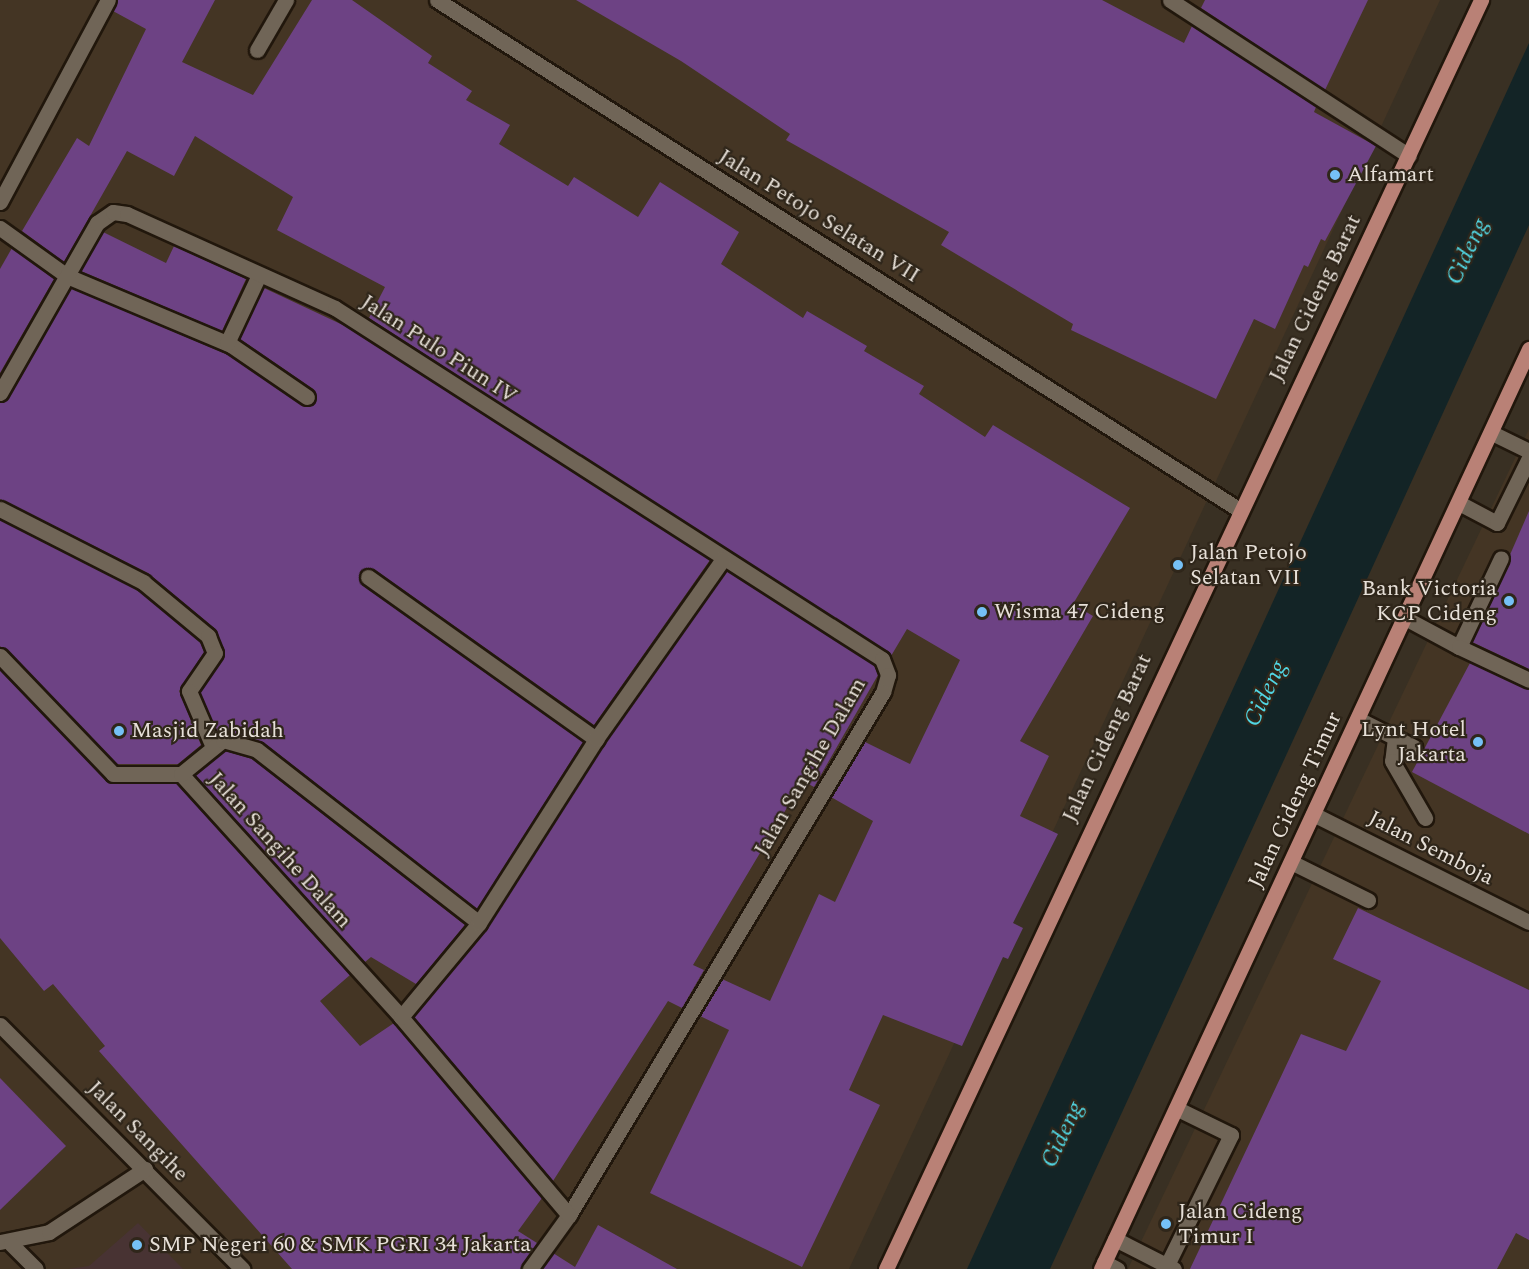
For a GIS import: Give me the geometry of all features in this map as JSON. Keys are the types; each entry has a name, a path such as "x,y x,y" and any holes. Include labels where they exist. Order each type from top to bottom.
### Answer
{"main road":[{"name":"Jalan Cideng Barat","path":"886,1269 1238,509 1481,0"},
{"name":"Jalan Cideng Timur","path":"1107,1267 1115,1239 1406,618 1529,349"}],"street":[{"path":"0,202 108,0"},
{"path":"257,50 286,0"},
{"name":"Jalan Petojo Selatan VII","path":"437,0 1238,509"},
{"path":"1170,0 1408,156"},
{"name":"Jalan Pulo Piun IV","path":"67,276 97,223 113,212 335,308 723,559"},
{"path":"0,228 67,276 227,343 307,397"},
{"path":"227,343 259,275"},
{"path":"0,393 67,276"},
{"path":"1492,433 1529,451"},
{"path":"1459,503 1497,523 1529,458"},
{"path":"0,509 142,582 208,636 215,653 189,691 213,747"},
{"path":"1459,647 1501,558"},
{"path":"401,1017 479,922 596,739 723,559"},
{"name":"Jalan Sangihe Dalam","path":"530,1269 569,1215 883,692 888,675 876,655 723,559"},
{"path":"368,577 596,739"},
{"path":"1406,618 1459,647 1529,680"},
{"path":"0,656 113,774 181,774"},
{"path":"1358,720 1414,747"},
{"path":"1395,738 1392,761 1425,818"},
{"name":"Jalan Sangihe Dalam","path":"479,922 257,750 234,740 213,747 181,774 401,1017 569,1215"},
{"name":"Jalan Semboja","path":"1313,814 1529,922"},
{"path":"1291,862 1368,900"},
{"name":"Jalan Sangihe","path":"0,1025 242,1269"},
{"path":"1115,1239 1170,1267 1231,1135 1176,1108"},
{"path":"6,1243 49,1232 145,1169"},
{"path":"6,1243 36,1269"}],"shaded area":[{"path":"0,0 1440,0 849,1269 0,1269"},
{"path":"1529,429 1529,1269 1128,1269"},
{"name":"SMP Negeri 60 & SMK PGRI 34 Jakarta","path":"138,1223 183,1269 68,1269 89,1266"}],"water":[{"name":"Cideng","path":"1529,43 1529,225 1329,662 1050,1269 967,1269"}],"building":[{"path":"118,0 215,0 182,62 253,95 312,0 352,0 432,56 428,63 472,91 466,100 510,125 499,144 568,186 574,177 638,217 660,182 739,232 721,264 803,318 807,311 867,346 864,351 924,386 919,394 985,437 993,425 1130,508 1073,604 1093,616 1020,741 1049,756 1020,816 1058,834 1013,923 1023,928 1008,959 1003,957 962,1046 883,1015 849,1090 880,1105 802,1267 650,1193 729,1030 700,1016 722,979 770,1001 819,894 835,902 873,821 831,797 865,742 910,764 960,660 907,629 891,656 369,318 385,287 277,230 293,197 195,136 174,176 127,151 64,262 22,231 77,138 89,146 146,29 113,11"},
{"path":"576,0 1102,0 1184,43 1192,26 1316,107 1314,112 1376,146 1325,241 1321,239 1308,267 1304,265 1275,329 1254,319 1216,399 1071,330 1073,324 941,245 949,232 786,140 790,134 681,61"},
{"path":"1205,0 1368,0 1325,90 1201,8"},
{"path":"103,232 166,263 174,246 246,279 222,331 81,271"},
{"path":"12,248 54,279 0,373 0,269"},
{"path":"71,288 226,354 311,406 317,398 313,389 240,339 264,288 345,326 710,560 594,725 374,569 360,572 362,585 583,742 477,909 263,742 217,732 200,692 225,655 214,628 148,573 0,499 0,403 8,398"},
{"name":"Bank Victoria KCP Cideng","path":"1529,511 1529,669 1472,642"},
{"path":"0,520 138,590 200,642 204,652 179,691 201,745 178,764 117,764 0,646"},
{"path":"727,571 874,665 878,675 814,787 803,781 693,965 704,970 682,1008 668,1001 553,1181 414,1017 487,928 604,744"},
{"name":"Lynt Hotel Jakarta","path":"1470,663 1529,690 1529,834 1412,772"},
{"path":"0,670 109,783 177,784 350,975 320,1001 360,1046 394,1023 542,1198 518,1231 537,1243 520,1269 292,1269 99,1051 105,1046 53,984 44,991 0,938"},
{"path":"225,751 252,759 465,925 416,984 371,957 365,962 195,775"},
{"path":"1358,908 1529,990 1529,1240 1516,1233 1497,1269 1190,1269 1301,1034 1346,1051 1381,981 1333,959"},
{"path":"0,1078 66,1146 0,1210"},
{"path":"598,1225 677,1269 542,1269 553,1253 575,1267"}],"place":[{"name":"Alfamart","path":"1335,175"},
{"name":"Jalan Petojo Selatan VII","path":"1178,565"},
{"name":"Bank Victoria KCP Cideng","path":"1509,601"},
{"name":"Wisma 47 Cideng","path":"982,612"},
{"name":"Masjid Zabidah","path":"119,731"},
{"name":"Lynt Hotel Jakarta","path":"1478,742"},
{"name":"Jalan Cideng Timur I","path":"1166,1224"},
{"name":"SMP Negeri 60 & SMK PGRI 34 Jakarta","path":"137,1245"}]}
